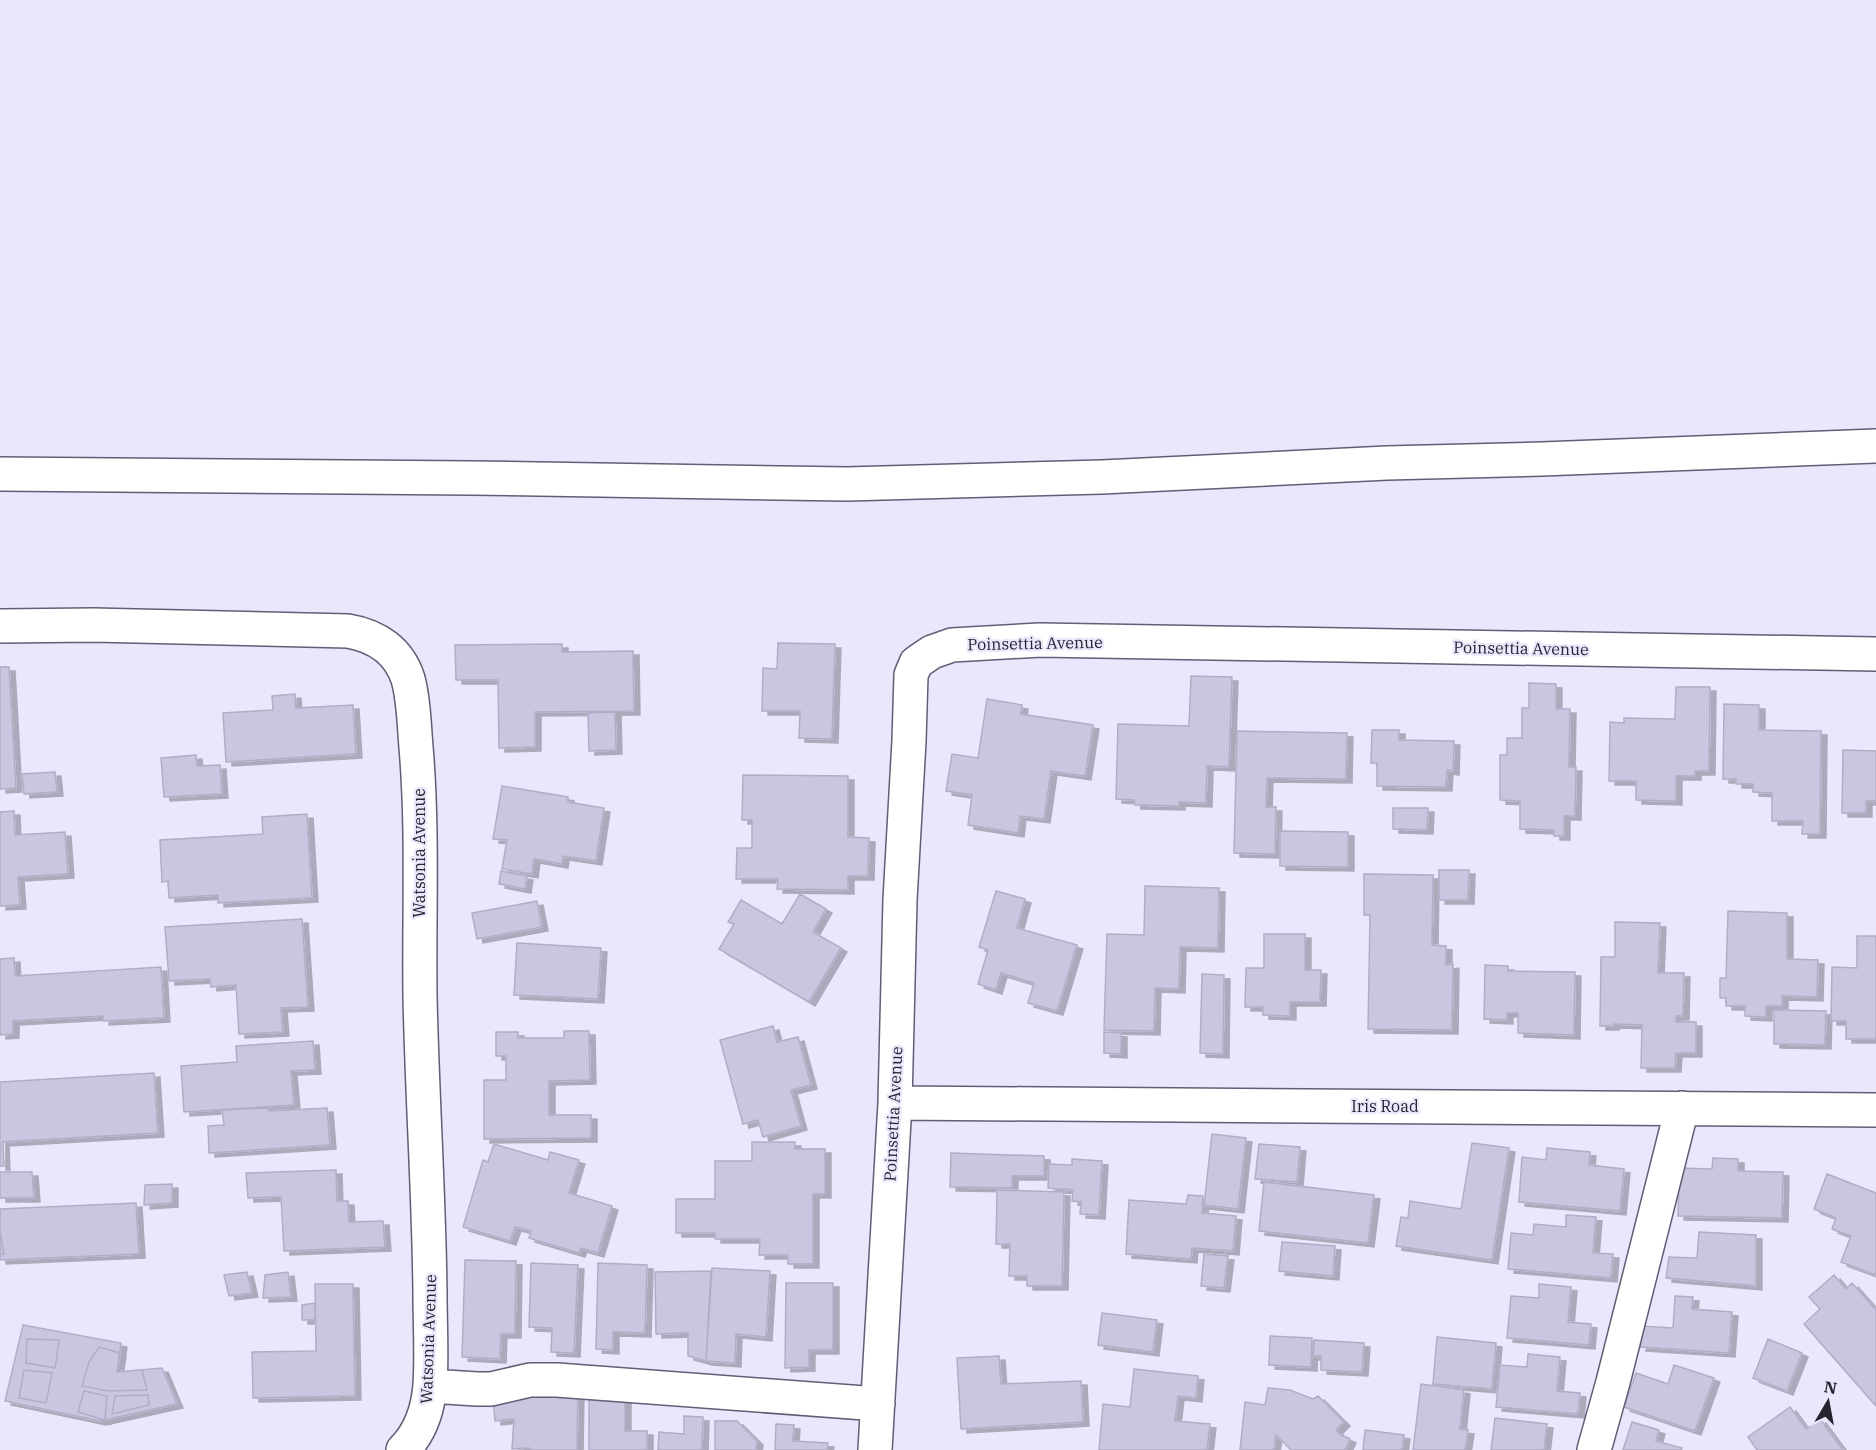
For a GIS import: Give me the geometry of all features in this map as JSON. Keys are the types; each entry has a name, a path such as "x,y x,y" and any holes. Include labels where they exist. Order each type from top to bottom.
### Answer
{"street":[{"path":"0,474 449,477 847,484 1102,477 1387,463 1876,446"},
{"name":"Watsonia Avenue","path":"0,626 348,631 372,637 390,650 401,663 408,681 412,708 419,785 420,997 430,1258 430,1386 425,1418 403,1450"},
{"name":"Poinsettia Avenue","path":"875,1450 895,1103 900,900 911,675 916,663 932,652 952,645 1040,640 1876,654"},
{"name":"Iris Road","path":"895,1103 1876,1110"},
{"path":"1594,1450 1682,1108"},
{"path":"430,1386 490,1389 530,1380 556,1380 878,1404"}],"building":[{"path":"778,643 835,644 832,739 799,738 800,711 762,711 763,668 777,669"},
{"path":"562,644 562,652 633,651 634,711 535,712 535,747 499,748 498,680 456,680 455,645"},
{"path":"0,667 9,667 16,788 0,789"},
{"path":"1191,676 1232,677 1229,767 1207,766 1206,803 1179,802 1179,806 1135,805 1134,800 1116,799 1118,724 1189,726"},
{"path":"1529,683 1556,684 1556,709 1570,709 1569,767 1576,767 1575,816 1564,816 1564,836 1554,836 1554,830 1520,829 1520,801 1500,800 1500,755 1507,755 1507,738 1522,738 1522,708 1529,708"},
{"path":"1676,687 1710,687 1709,771 1695,771 1695,776 1676,776 1676,801 1636,800 1636,781 1609,781 1610,722 1624,723 1624,718 1675,719"},
{"path":"295,694 296,708 353,705 356,754 226,762 223,713 273,710 272,696"},
{"path":"987,699 1022,705 1021,714 1093,725 1085,776 1051,771 1044,819 1020,816 1018,833 968,825 972,795 946,791 952,754 978,758"},
{"path":"1724,704 1759,705 1759,730 1821,731 1820,834 1802,834 1803,821 1772,821 1772,793 1753,792 1753,784 1736,784 1736,779 1723,779"},
{"path":"615,712 616,750 589,751 588,713"},
{"path":"1372,730 1399,730 1399,740 1454,741 1453,771 1447,770 1446,787 1377,786 1377,763 1371,763"},
{"path":"1237,731 1347,733 1346,779 1267,778 1266,807 1276,807 1275,854 1234,853"},
{"path":"1843,750 1876,751 1876,801 1866,801 1866,813 1842,813"},
{"path":"196,755 197,766 220,765 222,794 164,797 161,758"},
{"path":"55,772 57,792 24,794 22,774"},
{"path":"743,775 848,776 848,837 869,838 868,876 848,876 848,890 777,889 778,879 736,879 737,848 752,848 752,820 742,820"},
{"path":"502,786 568,797 568,802 604,808 596,861 563,856 562,864 534,859 532,874 502,869 507,840 493,839"},
{"path":"1393,808 1428,808 1427,830 1393,829"},
{"path":"14,811 15,835 65,832 68,874 18,877 20,905 0,906 0,812"},
{"path":"307,814 312,898 218,903 218,895 169,898 168,881 162,882 160,840 263,834 262,817"},
{"path":"1280,831 1348,832 1348,867 1280,866"},
{"path":"1439,870 1469,870 1468,900 1439,900"},
{"path":"501,871 527,876 525,889 499,884"},
{"path":"1364,874 1433,875 1432,945 1446,946 1446,965 1453,964 1452,1030 1368,1029 1370,915 1364,915"},
{"path":"1145,886 1219,888 1218,948 1180,947 1179,989 1155,988 1154,1031 1104,1030 1107,934 1144,935"},
{"path":"996,891 1025,899 1017,928 1077,945 1057,1011 1028,1003 1034,983 1001,973 996,990 978,984 988,950 979,947"},
{"path":"800,894 826,909 813,932 841,948 809,1002 719,949 734,924 728,922 741,900 782,924"},
{"path":"537,901 542,927 477,939 472,913"},
{"path":"1728,911 1787,913 1787,959 1818,960 1817,997 1782,996 1782,1006 1766,1006 1766,1017 1745,1016 1745,1006 1726,1006 1726,998 1720,998 1720,978 1726,978"},
{"path":"302,919 308,1007 281,1008 283,1032 239,1034 236,985 211,987 210,979 169,981 165,927"},
{"path":"1615,922 1660,923 1658,973 1684,973 1683,1016 1676,1016 1676,1022 1696,1022 1696,1053 1676,1053 1675,1068 1641,1068 1642,1025 1600,1026 1601,957 1615,957"},
{"path":"1264,934 1305,934 1305,970 1321,970 1320,1002 1290,1002 1290,1016 1263,1015 1263,1007 1245,1007 1246,968 1264,968"},
{"path":"1857,936 1876,936 1876,1039 1846,1039 1846,1021 1831,1021 1832,967 1857,968"},
{"path":"517,943 601,948 598,999 514,995"},
{"path":"14,958 15,976 161,967 164,1018 103,1021 103,1016 13,1021 13,1034 0,1035 0,959"},
{"path":"1485,965 1508,966 1508,971 1575,972 1574,1035 1518,1033 1518,1013 1507,1013 1507,1020 1484,1019"},
{"path":"1202,974 1224,975 1223,1054 1200,1053"},
{"path":"1774,1010 1826,1011 1825,1045 1774,1044"},
{"path":"773,1026 777,1042 798,1037 811,1085 791,1090 801,1126 763,1137 758,1120 743,1124 720,1040"},
{"path":"564,1031 589,1031 590,1080 549,1081 549,1115 591,1115 591,1138 484,1139 484,1080 506,1080 506,1056 496,1056 496,1032 518,1032 518,1038 564,1038"},
{"path":"1104,1032 1121,1033 1121,1054 1104,1053"},
{"path":"313,1041 315,1070 291,1071 294,1105 184,1112 181,1066 237,1062 236,1046"},
{"path":"154,1073 158,1133 3,1142 4,1166 0,1166 0,1082"},
{"path":"269,1108 269,1111 327,1108 330,1145 209,1153 208,1126 224,1125 222,1110"},
{"path":"1212,1134 1246,1138 1238,1209 1204,1205"},
{"path":"752,1142 795,1142 795,1149 825,1149 825,1194 813,1194 813,1264 788,1264 788,1255 759,1255 760,1239 715,1239 715,1233 676,1233 676,1199 715,1199 715,1161 752,1161"},
{"path":"1472,1143 1509,1148 1492,1260 1396,1246 1401,1217 1408,1218 1410,1201 1461,1209"},
{"path":"494,1144 548,1160 550,1152 579,1160 569,1193 612,1206 598,1253 581,1248 579,1253 529,1238 531,1231 515,1227 510,1241 463,1227 483,1160 488,1162"},
{"path":"1259,1144 1300,1147 1297,1182 1255,1179"},
{"path":"1547,1148 1590,1152 1589,1165 1624,1169 1620,1211 1519,1202 1522,1157 1546,1160"},
{"path":"951,1153 1044,1156 1044,1176 1012,1176 1012,1188 950,1187"},
{"path":"1713,1158 1738,1159 1738,1171 1783,1172 1782,1218 1678,1216 1679,1168 1712,1169"},
{"path":"1072,1159 1102,1161 1099,1215 1080,1214 1081,1202 1072,1201 1073,1190 1048,1188 1049,1164 1072,1165"},
{"path":"336,1170 337,1201 348,1201 349,1222 383,1221 385,1247 284,1251 281,1197 248,1198 246,1173"},
{"path":"0,1172 32,1172 34,1198 0,1198"},
{"path":"1827,1174 1876,1193 1876,1275 1841,1262 1851,1236 1832,1229 1836,1218 1814,1209"},
{"path":"1264,1182 1374,1195 1368,1243 1259,1231"},
{"path":"172,1184 172,1203 144,1205 145,1185"},
{"path":"997,1190 1064,1192 1062,1286 1027,1286 1027,1276 1009,1276 1010,1244 996,1244"},
{"path":"1188,1195 1203,1196 1202,1213 1236,1216 1233,1251 1192,1248 1191,1259 1126,1254 1129,1200 1186,1204"},
{"path":"136,1203 139,1254 0,1260 0,1209"},
{"path":"1566,1215 1596,1217 1593,1253 1613,1254 1611,1278 1508,1269 1511,1233 1533,1235 1534,1224 1566,1227"},
{"path":"0,1232 4,1254 0,1254"},
{"path":"1699,1232 1756,1235 1756,1286 1666,1278 1669,1257 1697,1258"},
{"path":"1282,1242 1335,1246 1333,1276 1279,1271"},
{"path":"1204,1254 1228,1256 1224,1288 1201,1286"},
{"path":"465,1260 516,1261 515,1334 501,1334 500,1359 462,1357"},
{"path":"531,1263 578,1265 574,1353 551,1352 552,1328 529,1327"},
{"path":"598,1263 647,1265 645,1333 613,1332 613,1350 596,1349"},
{"path":"712,1268 770,1271 766,1337 736,1334 735,1363 706,1361"},
{"path":"711,1271 706,1361 688,1356 688,1333 656,1334 655,1272"},
{"path":"247,1272 252,1293 229,1296 224,1275"},
{"path":"288,1272 291,1297 263,1298 265,1275"},
{"path":"1834,1275 1846,1289 1852,1283 1876,1310 1876,1406 1804,1324 1820,1309 1809,1297"},
{"path":"786,1283 833,1283 833,1350 809,1350 809,1367 785,1368"},
{"path":"315,1284 353,1284 355,1396 253,1398 252,1352 316,1351"},
{"path":"1539,1284 1571,1287 1568,1322 1591,1324 1589,1345 1507,1338 1511,1296 1539,1298"},
{"path":"1675,1296 1693,1297 1692,1309 1732,1312 1729,1353 1640,1347 1641,1326 1673,1328"},
{"path":"315,1303 315,1320 302,1320 302,1305"},
{"path":"1102,1313 1157,1320 1153,1352 1098,1345"},
{"path":"23,1325 121,1343 117,1372 162,1368 177,1404 100,1421 5,1401"},
{"path":"1270,1336 1312,1338 1311,1367 1269,1365"},
{"path":"1437,1337 1496,1343 1492,1389 1433,1384"},
{"path":"27,1339 59,1340 55,1368 26,1363"},
{"path":"1768,1339 1802,1353 1787,1391 1753,1378"},
{"path":"1314,1340 1364,1343 1362,1372 1321,1370 1321,1356 1313,1356"},
{"path":"99,1347 120,1353 117,1372 142,1370 147,1390 108,1391 82,1386 89,1362"},
{"path":"1528,1354 1560,1357 1557,1391 1580,1393 1578,1414 1496,1407 1500,1365 1527,1367"},
{"path":"999,1356 1001,1384 1081,1381 1083,1422 961,1429 957,1358"},
{"path":"1674,1365 1714,1378 1695,1431 1624,1407 1636,1373 1668,1384"},
{"path":"1134,1369 1198,1376 1196,1398 1178,1396 1175,1421 1210,1424 1207,1450 1099,1450 1103,1404 1130,1407"},
{"path":"24,1370 52,1373 46,1403 19,1398"},
{"path":"1421,1384 1464,1390 1460,1429 1468,1430 1465,1450 1413,1450"},
{"path":"1268,1388 1290,1390 1313,1399 1318,1396 1344,1422 1336,1430 1350,1439 1345,1450 1291,1450 1276,1435 1274,1450 1240,1450 1245,1402 1265,1405"},
{"path":"84,1391 107,1396 105,1420 78,1412"},
{"path":"578,1392 577,1450 512,1449 514,1419 495,1421 493,1398"},
{"path":"148,1395 149,1405 112,1414 115,1396"},
{"path":"589,1397 625,1397 625,1431 647,1431 647,1450 589,1450"},
{"path":"1790,1407 1806,1429 1820,1419 1843,1450 1757,1450 1748,1437"},
{"path":"684,1416 703,1417 702,1450 658,1450 659,1432 684,1434"},
{"path":"1495,1418 1547,1424 1544,1450 1491,1450"},
{"path":"715,1421 737,1421 757,1441 756,1450 715,1450"},
{"path":"1632,1422 1659,1430 1656,1441 1682,1448 1681,1450 1623,1450"},
{"path":"776,1424 794,1425 793,1441 828,1443 827,1450 775,1450"},
{"path":"1365,1430 1404,1435 1402,1450 1363,1450"}]}
